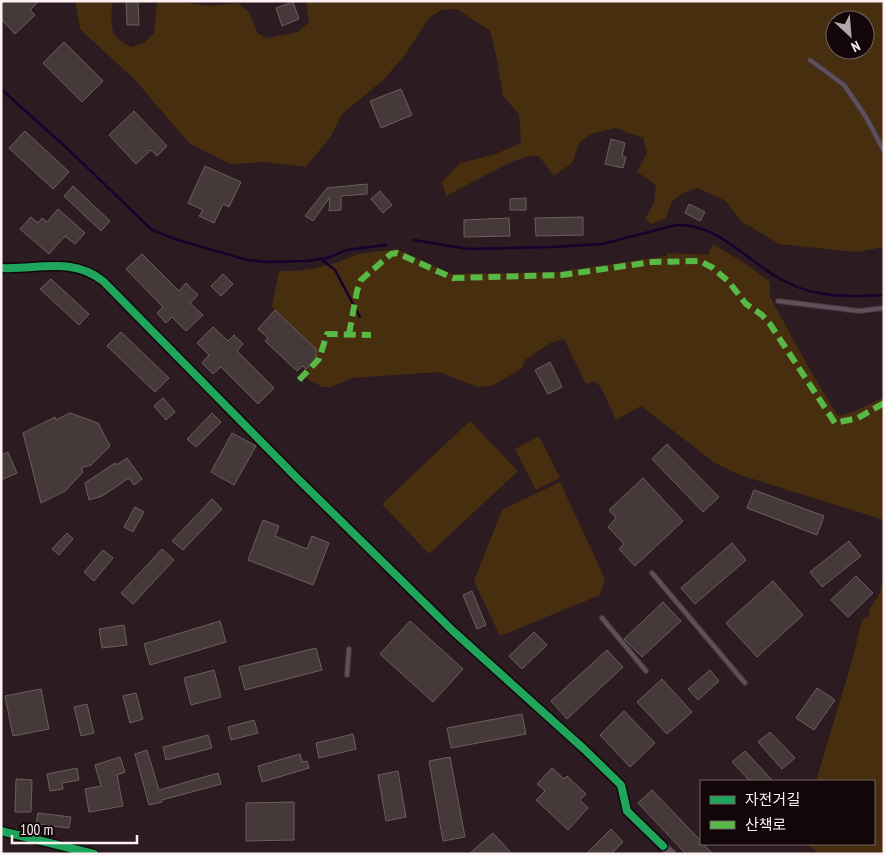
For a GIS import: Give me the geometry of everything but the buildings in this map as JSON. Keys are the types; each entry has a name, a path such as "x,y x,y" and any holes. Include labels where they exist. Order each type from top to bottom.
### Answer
{"street":[{"path":"1,268 71,266 88,270 102,281 295,476 453,631 584,749 621,785 627,811 670,854"},
{"path":"1,831 94,854"}],"lane":[{"path":"810,60 844,85 866,117 884,150"},
{"path":"778,301 859,311 884,308"},
{"path":"652,572 745,682"},
{"path":"602,618 646,671"},
{"path":"347,675 349,649"}],"shaded area":[{"path":"75,1 113,1 112,29 118,39 132,47 144,43 154,33 157,1 176,1 209,6 238,3 249,12 258,34 267,38 298,32 309,22 306,1 884,1 884,247 856,252 779,244 741,221 726,201 698,188 683,193 672,201 666,218 651,224 645,219 654,203 656,185 637,172 647,153 643,138 615,128 591,134 580,142 572,163 554,176 539,156 528,156 509,163 446,196 442,182 460,163 496,154 521,143 519,114 503,96 490,31 457,9 441,10 429,18 405,55 383,80 342,114 331,136 306,167 264,162 230,164 189,143 135,80 80,29"},
{"path":"713,244 749,266 770,282 770,297 838,416 855,411 884,397 884,520 740,475 715,463 641,406 616,420 601,387 594,381 586,384 564,339 550,343 525,360 522,368 492,386 477,387 439,372 352,378 331,387 323,387 309,380 304,375 313,360 316,349 272,307 279,271 316,268 336,263 358,254 396,249 451,274 557,272 667,256 667,253 708,255"},
{"path":"470,421 518,471 429,554 382,504"},
{"path":"539,436 560,478 536,490 515,449"},
{"path":"560,482 605,579 600,595 500,636 474,581 502,510"},
{"path":"884,572 884,854 818,854 809,845 875,845 875,780 816,780 852,661 862,620 869,616 869,610 880,593"}],"waterway":[{"path":"1,89 70,151 152,230 178,240 247,260 267,262 307,261 327,258 347,250 386,245"},
{"path":"414,240 469,249 552,247 602,244 676,225 692,226 721,238 773,275 798,287 822,294 884,295"},
{"path":"321,259 335,270 360,317"}],"marked path":[{"path":"349,334 357,291 361,280 391,254 397,253 453,278 562,275 652,262 700,261 713,268 729,282 746,304 762,315 770,324 835,423 858,418 884,403"},
{"path":"299,380 319,359 327,334 371,335"}],"cycle path":[{"path":"1,268 67,266 91,273 103,281 295,476 453,631 584,749 621,785 627,811 663,846"},
{"path":"1,831 94,854"}]}
